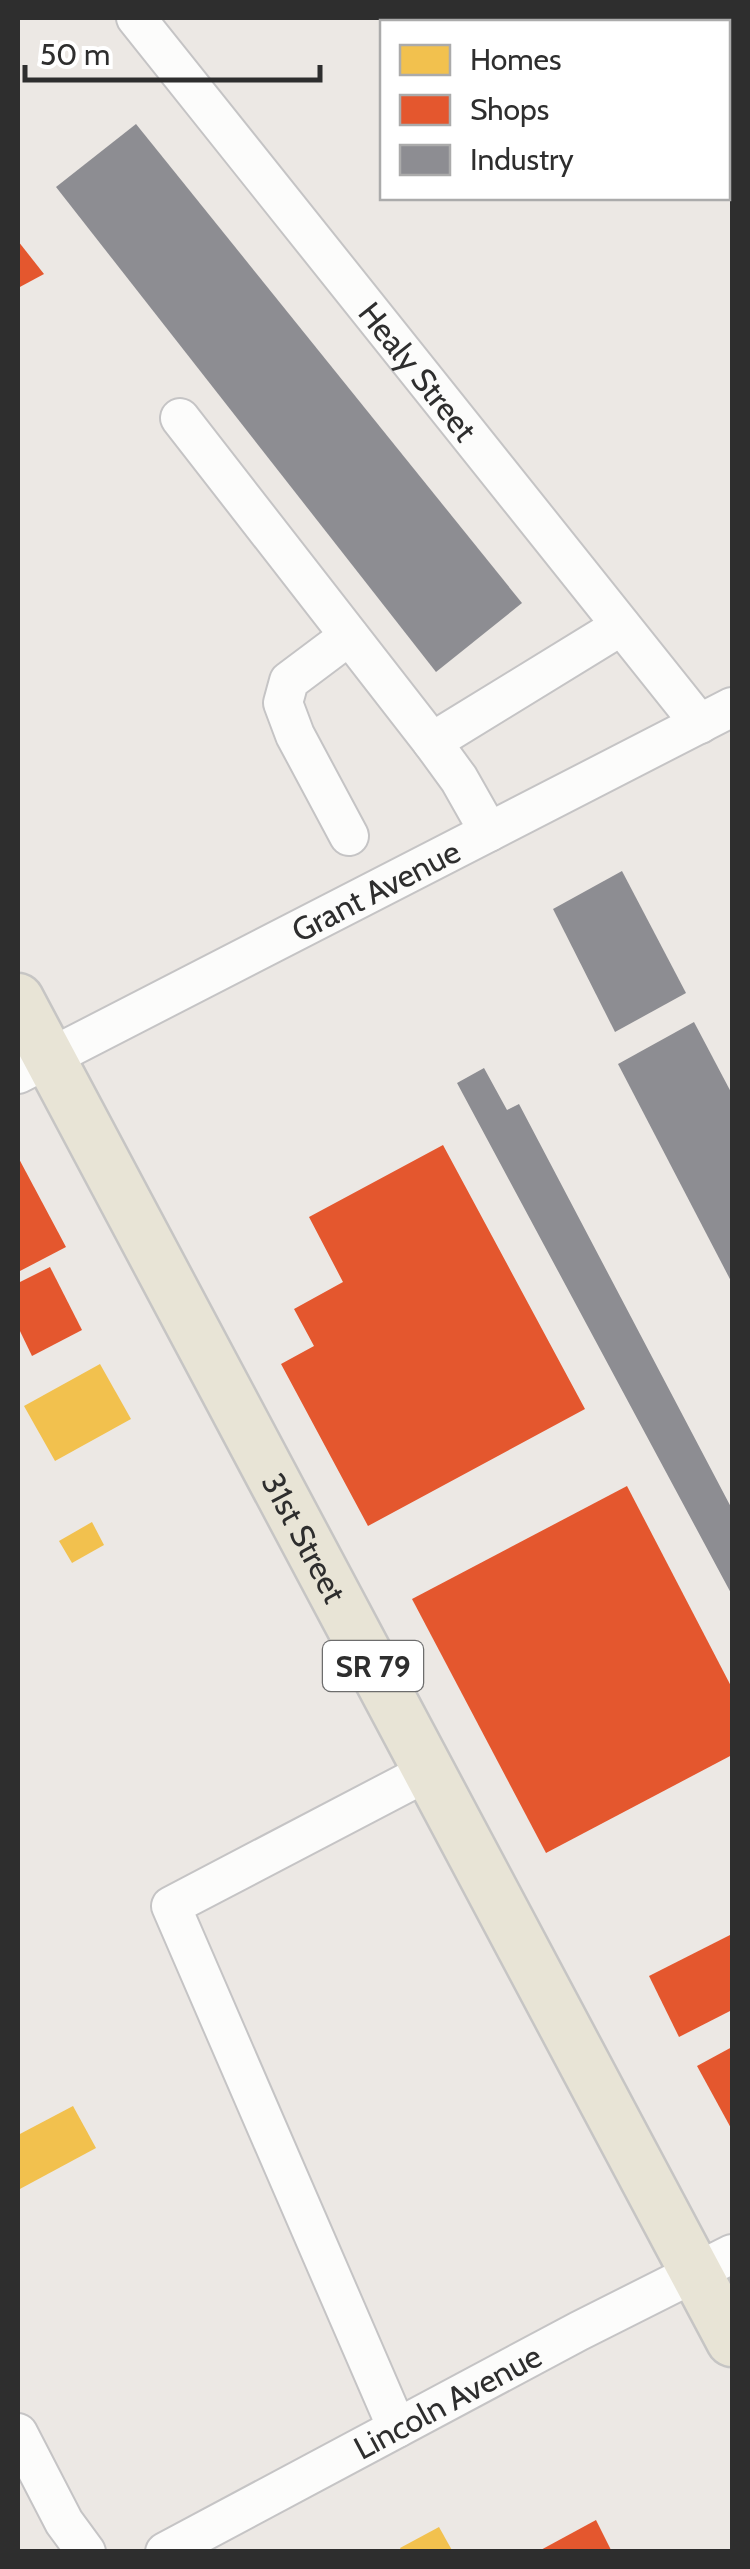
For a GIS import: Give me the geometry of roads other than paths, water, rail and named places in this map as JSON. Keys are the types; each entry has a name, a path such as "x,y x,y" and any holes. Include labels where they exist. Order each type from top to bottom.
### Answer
{"main road":[{"name":"31st Street","path":"18,999 33,1066 429,1770 715,2264 732,2341"}],"street":[{"name":"Healy Street","path":"136,18 621,626 716,716"},
{"path":"180,418 432,742 459,779 489,832"},
{"path":"432,742 621,626"},
{"path":"349,636 289,680 283,703 295,735 349,836"},
{"name":"Grant Avenue","path":"33,1066 716,716"},
{"path":"397,2428 170,1906 429,1770"},
{"name":"Lincoln Avenue","path":"165,2552 715,2264"},
{"path":"18,2432 64,2522 86,2552"}]}
